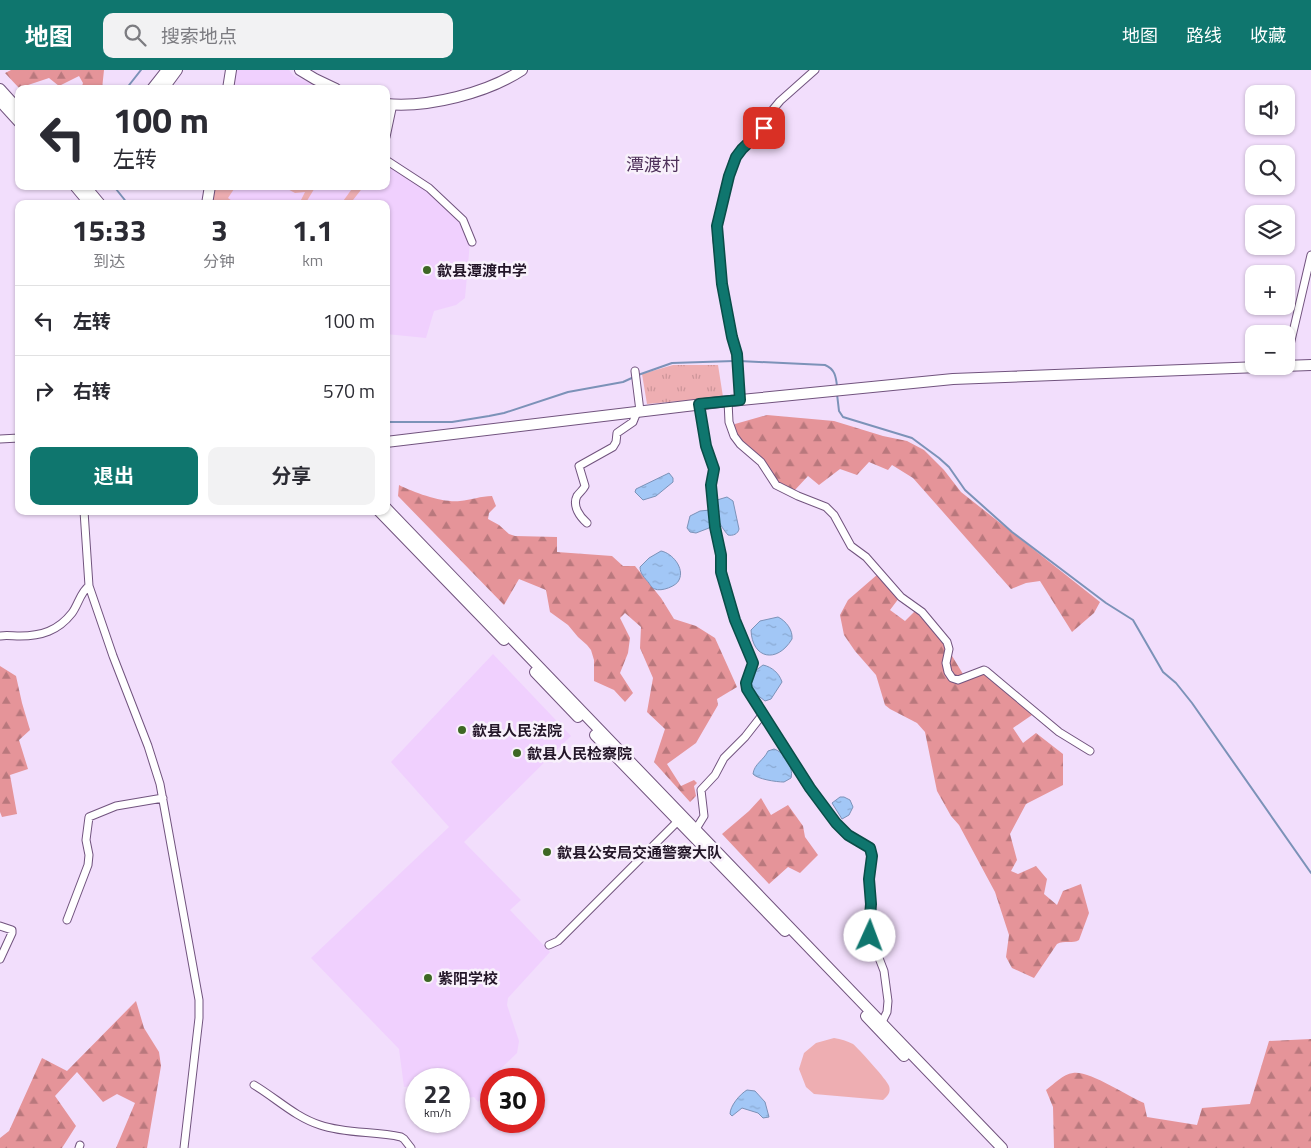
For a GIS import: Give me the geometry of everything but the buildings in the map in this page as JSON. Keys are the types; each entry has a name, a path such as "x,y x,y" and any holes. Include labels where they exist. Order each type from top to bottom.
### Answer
{"main road":[{"path":"155,85 167,70"},
{"path":"166,85 177,70"},
{"path":"229,85 231,70"},
{"path":"300,70 327,85"},
{"path":"390,104 420,104 484,89 500,83 522,70"},
{"path":"0,89 15,106"},
{"path":"0,101 15,118"},
{"path":"83,190 95,200"},
{"path":"1295,366 1311,365"},
{"path":"390,442 699,404 952,379 1245,368"},
{"path":"390,512 1002,1148"},
{"path":"383,515 992,1148"}],"street":[{"path":"740,400 737,354 722,284 717,240 718,218 734,162 739,153 764,128 770,113 780,101 815,70"},
{"path":"390,163 429,188 463,220 472,242"},
{"path":"1295,325 1311,255"},
{"path":"587,523 580,515 576,505 577,497 585,486 579,466 613,447 616,442 617,433 633,422 639,411 635,371"},
{"path":"728,401 729,422 734,436 740,444 761,462 776,485 826,507 834,515 851,546 866,557 901,597 924,614 947,642 949,649 946,663 952,678 958,680 984,670 986,671 1059,732 1090,751"},
{"path":"699,404 706,446 714,469 711,485 715,527 721,555 721,572 735,620 752,659 752,667 746,683 747,689 810,788 836,823 848,835 870,848 872,856 869,879 871,904 869,932 884,970 888,1001 887,1012 882,1022"},
{"path":"0,439 15,438"},
{"path":"84,515 89,586 113,656 150,752 163,798 200,1009 184,1148"},
{"path":"0,636 38,635 53,630 62,624 72,612 84,589 89,586"},
{"path":"696,829 704,816 701,790 714,775 724,758 745,737 763,714"},
{"path":"67,920 88,865 89,855 86,840 89,816 116,806 163,798"},
{"path":"549,944 558,940 678,821"},
{"path":"0,926 10,929 12,933 0,959"},
{"path":"254,1085 299,1116 318,1125 334,1129 400,1137 411,1148"}],"shaded area":[{"path":"234,70 289,70 294,76 316,85 232,85"},
{"name":"歙县潭渡中学","path":"390,166 422,185 461,221 470,242 465,298 456,305 434,311 426,338 390,334 390,200 211,200 212,190 390,190"},
{"name":"紫阳学校","path":"493,654 571,736 464,842 521,900 510,910 550,952 508,998 507,1005 519,1041 517,1053 501,1068 480,1068 480,1100 478,1102 474,1097 470,1097 470,1068 405,1068 404,1087 399,1049 311,958 449,827 391,762"}],"green space":[{"path":"11,70 104,70 102,85 82,85 79,76 61,85 58,85 49,78 28,85 16,85 5,73"},
{"path":"213,190 233,190 228,198 231,200 212,200"},
{"path":"289,190 314,190 307,200 301,200 305,192 295,193"},
{"path":"351,190 361,190 353,200 344,200"},
{"path":"673,365 718,365 723,397 647,404 642,374"},
{"path":"767,415 834,421 883,436 907,441 924,450 944,470 961,492 1100,602 1094,613 1072,632 1040,581 1026,583 1011,589 913,478 892,465 888,470 869,462 857,475 840,469 819,485 808,476 794,491 781,486 738,440 732,428 735,424"},
{"path":"399,485 437,499 453,501 492,496 496,506 489,513 488,519 499,525 509,534 515,536 557,537 557,552 612,556 623,566 635,566 661,598 674,619 696,626 715,638 737,687 717,699 718,705 696,743 667,764 681,786 694,780 697,783 694,786 696,796 690,802 654,762 665,729 647,712 653,678 640,648 641,627 625,613 620,618 630,638 628,653 620,673 633,693 625,702 614,690 594,681 594,660 591,650 568,625 550,612 546,590 519,579 504,605 398,496"},
{"path":"878,574 899,598 890,610 905,621 915,611 943,641 966,679 986,673 1032,715 1013,728 1023,743 1036,733 1063,754 1063,785 1026,804 1010,834 1017,860 1011,871 1018,874 1036,866 1047,879 1044,894 1057,905 1063,891 1081,884 1089,913 1079,940 1057,944 1034,978 1012,968 1006,957 1009,935 995,892 959,825 951,816 937,791 925,732 917,723 885,705 876,675 844,635 840,615 848,600"},
{"path":"0,666 16,676 30,730 19,740 28,769 10,775 17,814 2,817 0,812"},
{"path":"761,798 771,815 788,805 803,826 805,837 818,855 800,873 788,867 769,884 722,834"},
{"path":"136,1001 144,1028 159,1052 161,1066 147,1148 116,1148 135,1103 117,1094 103,1102 77,1072 55,1096 76,1126 62,1148 0,1148 0,1138 9,1131 42,1058 67,1071"},
{"path":"834,1038 853,1044 884,1078 890,1090 883,1100 814,1094 806,1087 799,1069 804,1053 816,1043"},
{"path":"1311,1039 1311,1148 1054,1148 1053,1107 1046,1090 1066,1075 1080,1073 1108,1084 1144,1103 1147,1117 1197,1125 1202,1108 1250,1104 1269,1041"}],"water":[{"path":"669,473 673,478 673,482 656,496 643,500 635,492 636,489"},
{"path":"727,497 733,501 739,529 732,535 728,535 722,527 715,509 717,500"},
{"path":"710,510 712,520 709,528 696,533 690,532 687,528 690,516 700,511"},
{"path":"661,551 673,558 679,566 680,575 678,582 665,589 658,590 652,588 644,578 640,567 649,558"},
{"path":"778,617 788,626 792,639 779,652 773,655 766,655 756,647 752,640 751,630 760,621"},
{"path":"763,665 775,671 782,682 771,699 765,701 751,690 749,686 755,671"},
{"path":"774,749 785,757 790,765 791,778 784,782 762,779 753,774 755,767 768,751"},
{"path":"840,797 850,800 853,807 849,815 842,819 832,803"},
{"path":"747,1090 755,1091 765,1102 769,1117 763,1118 758,1113 742,1108 732,1116 730,1114 736,1100"}],"waterway":[{"path":"129,85 141,70"},
{"path":"117,190 125,200"},
{"path":"638,375 672,363 734,361"},
{"path":"739,361 825,365 833,371 837,386"},
{"path":"390,422 452,422 489,416 568,392 623,382 634,377"},
{"path":"837,394 839,411 843,417 912,438 949,467 965,490 1012,532 1106,603 1133,620 1163,672 1176,683 1192,703 1311,873"}],"place":[{"name":"歙县潭渡中学","path":"427,270"},
{"name":"歙县人民法院","path":"462,730"},
{"name":"歙县人民检察院","path":"517,753"},
{"name":"歙县公安局交通警察大队","path":"547,852"},
{"name":"紫阳学校","path":"428,978"}],"district":[{"name":"潭渡村","path":"653,164"}],"route":[{"path":"764,128 736,157 729,176 717,226 722,284 737,354 740,400 699,404 706,446 714,469 711,485 715,527 721,555 720,566 735,620 753,663 746,683 747,689 810,788 836,823 848,835 870,848 872,856 869,879 871,904 870,936"}]}
